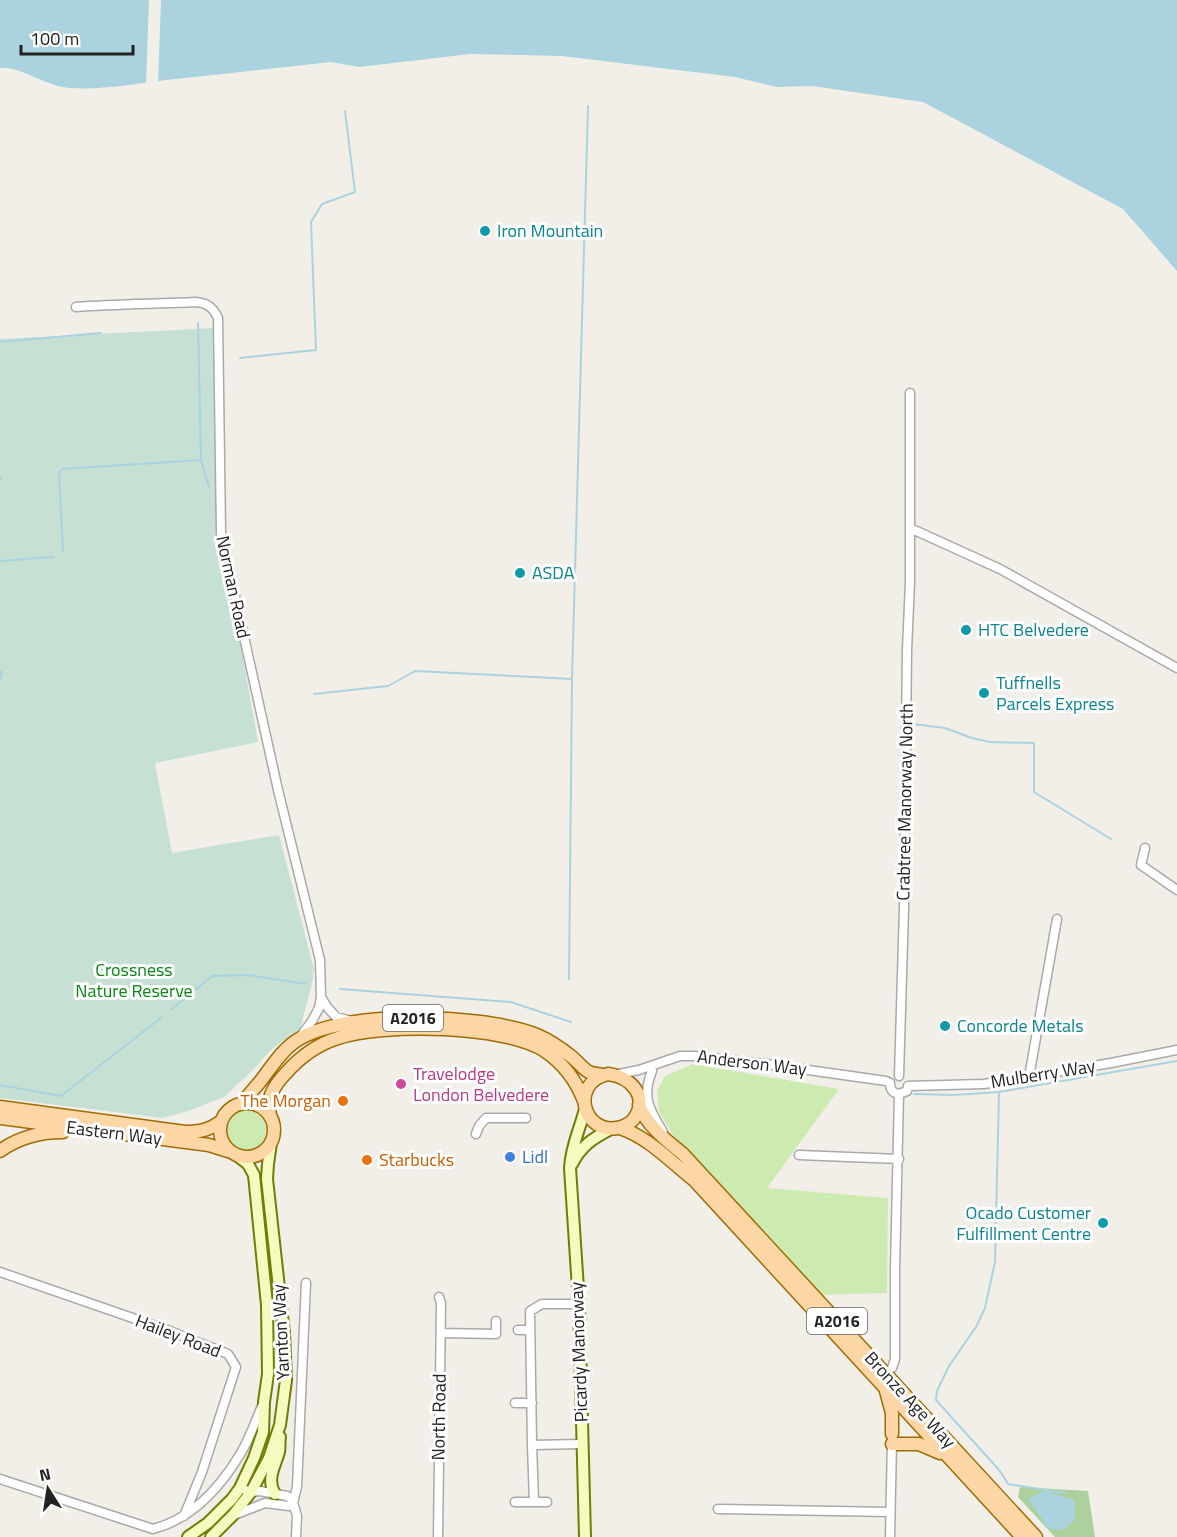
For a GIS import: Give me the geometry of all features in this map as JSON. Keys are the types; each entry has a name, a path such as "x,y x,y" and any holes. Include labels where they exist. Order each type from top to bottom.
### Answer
{"main road":[{"name":"A2016","path":"241,1104 275,1062 298,1040 324,1028 354,1022 399,1018 469,1020 513,1027 539,1036 590,1072 609,1075"},
{"name":"A2016","path":"270,1114 269,1099 273,1088 294,1064 335,1038 382,1029 429,1028 463,1031 528,1042 544,1050 565,1067 580,1089 585,1105"},
{"path":"609,1075 624,1077 636,1089 639,1100 634,1119 630,1123 615,1128 601,1127 593,1121 585,1105 586,1090 590,1083 609,1075"},
{"name":"Bronze Age Way","path":"639,1100 643,1115 648,1121 683,1154 1036,1537"},
{"path":"241,1104 257,1105 270,1114 274,1135 266,1150 258,1156 248,1158 233,1154 221,1139 220,1122 229,1110 241,1104"},
{"name":"Eastern Way","path":"0,1107 185,1132 204,1131 220,1122"},
{"name":"Eastern Way","path":"0,1118 209,1145 233,1154"},
{"name":"Bronze Age Way","path":"615,1128 632,1131 694,1180 1022,1537"},
{"path":"0,1151 22,1138 46,1133 139,1136"},
{"path":"885,1389 892,1413 892,1439 919,1444 947,1456"}],"street":[{"name":"Norman Road","path":"76,307 196,302 210,306 218,318 221,533 278,790 320,960 319,1008 298,1040"},
{"name":"Crabtree Manorway North","path":"899,1076 903,965 910,393"},
{"path":"910,528 1000,569 1177,668"},
{"path":"1145,848 1141,865 1177,890"},
{"path":"1029,1077 1057,919"},
{"path":"321,991 327,1006 336,1017 354,1022"},
{"name":"Mulberry Way","path":"908,1086 984,1084 1177,1050"},
{"name":"Anderson Way","path":"609,1075 639,1070 680,1056 704,1056 890,1083"},
{"path":"639,1100 640,1083 643,1077 658,1064"},
{"path":"652,1071 647,1087 647,1103 668,1141"},
{"path":"899,1076 907,1080 908,1086 906,1091 899,1095 893,1092 890,1083 899,1076"},
{"path":"892,1368 895,1359 899,1095"},
{"name":"Picardy Manorway","path":"585,1105 580,1130 574,1142 570,1168 579,1304 585,1537"},
{"path":"476,1134 486,1118 526,1118"},
{"path":"570,1168 585,1145 593,1138 615,1128"},
{"name":"Yarnton Way","path":"188,1537 208,1523 232,1499 245,1490 269,1458 280,1425 286,1366 282,1307 267,1179 271,1143"},
{"name":"Yarnton Way","path":"211,1537 234,1515 245,1490 263,1432 268,1374 267,1305 255,1183 252,1169 233,1154"},
{"path":"799,1155 899,1159"},
{"name":"Hailey Road","path":"0,1272 228,1354 236,1367 202,1472 184,1516"},
{"path":"245,1490 265,1503 289,1506 293,1503 297,1487 306,1286"},
{"name":"North Road","path":"438,1537 441,1333 439,1297"},
{"path":"534,1502 530,1311 542,1304 579,1304"},
{"path":"441,1333 496,1334 496,1321"},
{"path":"518,1330 530,1330"},
{"path":"0,1479 153,1529 168,1525 184,1516 215,1490 241,1455 264,1402"},
{"path":"515,1403 531,1403"},
{"path":"275,1494 272,1489 271,1476 279,1450 280,1425"},
{"path":"890,1537 892,1439"},
{"path":"532,1445 582,1444"},
{"path":"245,1490 292,1498 297,1516 296,1537"},
{"path":"515,1502 547,1502"},
{"path":"234,1515 265,1503"},
{"path":"718,1509 890,1512"}],"green space":[{"name":"Crossness Nature Reserve","path":"213,328 223,547 258,742 155,763 172,853 279,835 314,969 300,1029 272,1049 224,1097 163,1118 0,1098 0,339"},
{"path":"693,1064 839,1089 767,1188 888,1198 887,1293 819,1295 676,1140 659,1112 657,1091 665,1076"},
{"path":"246,1110 260,1116 266,1130 260,1144 246,1150 232,1144 226,1130 232,1116"},
{"path":"1020,1487 1088,1491 1095,1537 1055,1537 1018,1497"}],"water":[{"path":"0,0 1177,0 1177,271 1123,209 923,102 812,86 777,87 735,77 562,56 470,54 359,67 331,62 118,86 70,88 52,84 16,70 0,68"},
{"path":"1045,1491 1074,1500 1075,1520 1062,1530 1049,1529 1028,1499"}],"pier":[{"path":"149,0 161,0 158,84 146,86"}],"waterway":[{"path":"569,979 572,679 588,106"},
{"path":"240,358 316,350 311,222 322,204 355,192 345,111"},
{"path":"198,323 201,460 209,487"},
{"path":"0,342 101,333"},
{"path":"63,551 59,474 62,469 201,460"},
{"path":"0,561 53,557"},
{"path":"0,671 2,673 0,679"},
{"path":"314,694 388,686 415,671 572,679"},
{"path":"913,724 945,728 990,742 1034,743 1034,792 1111,839"},
{"path":"172,1009 212,976 248,975 306,984"},
{"path":"340,989 511,1002 571,1022"},
{"path":"0,1085 61,1096 162,1017"},
{"path":"914,1094 954,1095 999,1092 1177,1061"},
{"path":"999,1092 995,1262 985,1308 976,1327 949,1366 937,1391 936,1400 1000,1471 1008,1484 1065,1493"}],"place":[{"name":"Iron Mountain","path":"485,231"},
{"name":"ASDA","path":"520,573"},
{"name":"HTC Belvedere","path":"966,630"},
{"name":"Tuffnells Parcels Express","path":"984,693"},
{"name":"Concorde Metals","path":"945,1026"},
{"name":"Travelodge London Belvedere","path":"401,1084"},
{"name":"The Morgan","path":"343,1101"},
{"name":"Lidl","path":"510,1157"},
{"name":"Starbucks","path":"367,1160"},
{"name":"Ocado Customer Fulfillment Centre","path":"1103,1223"}]}
